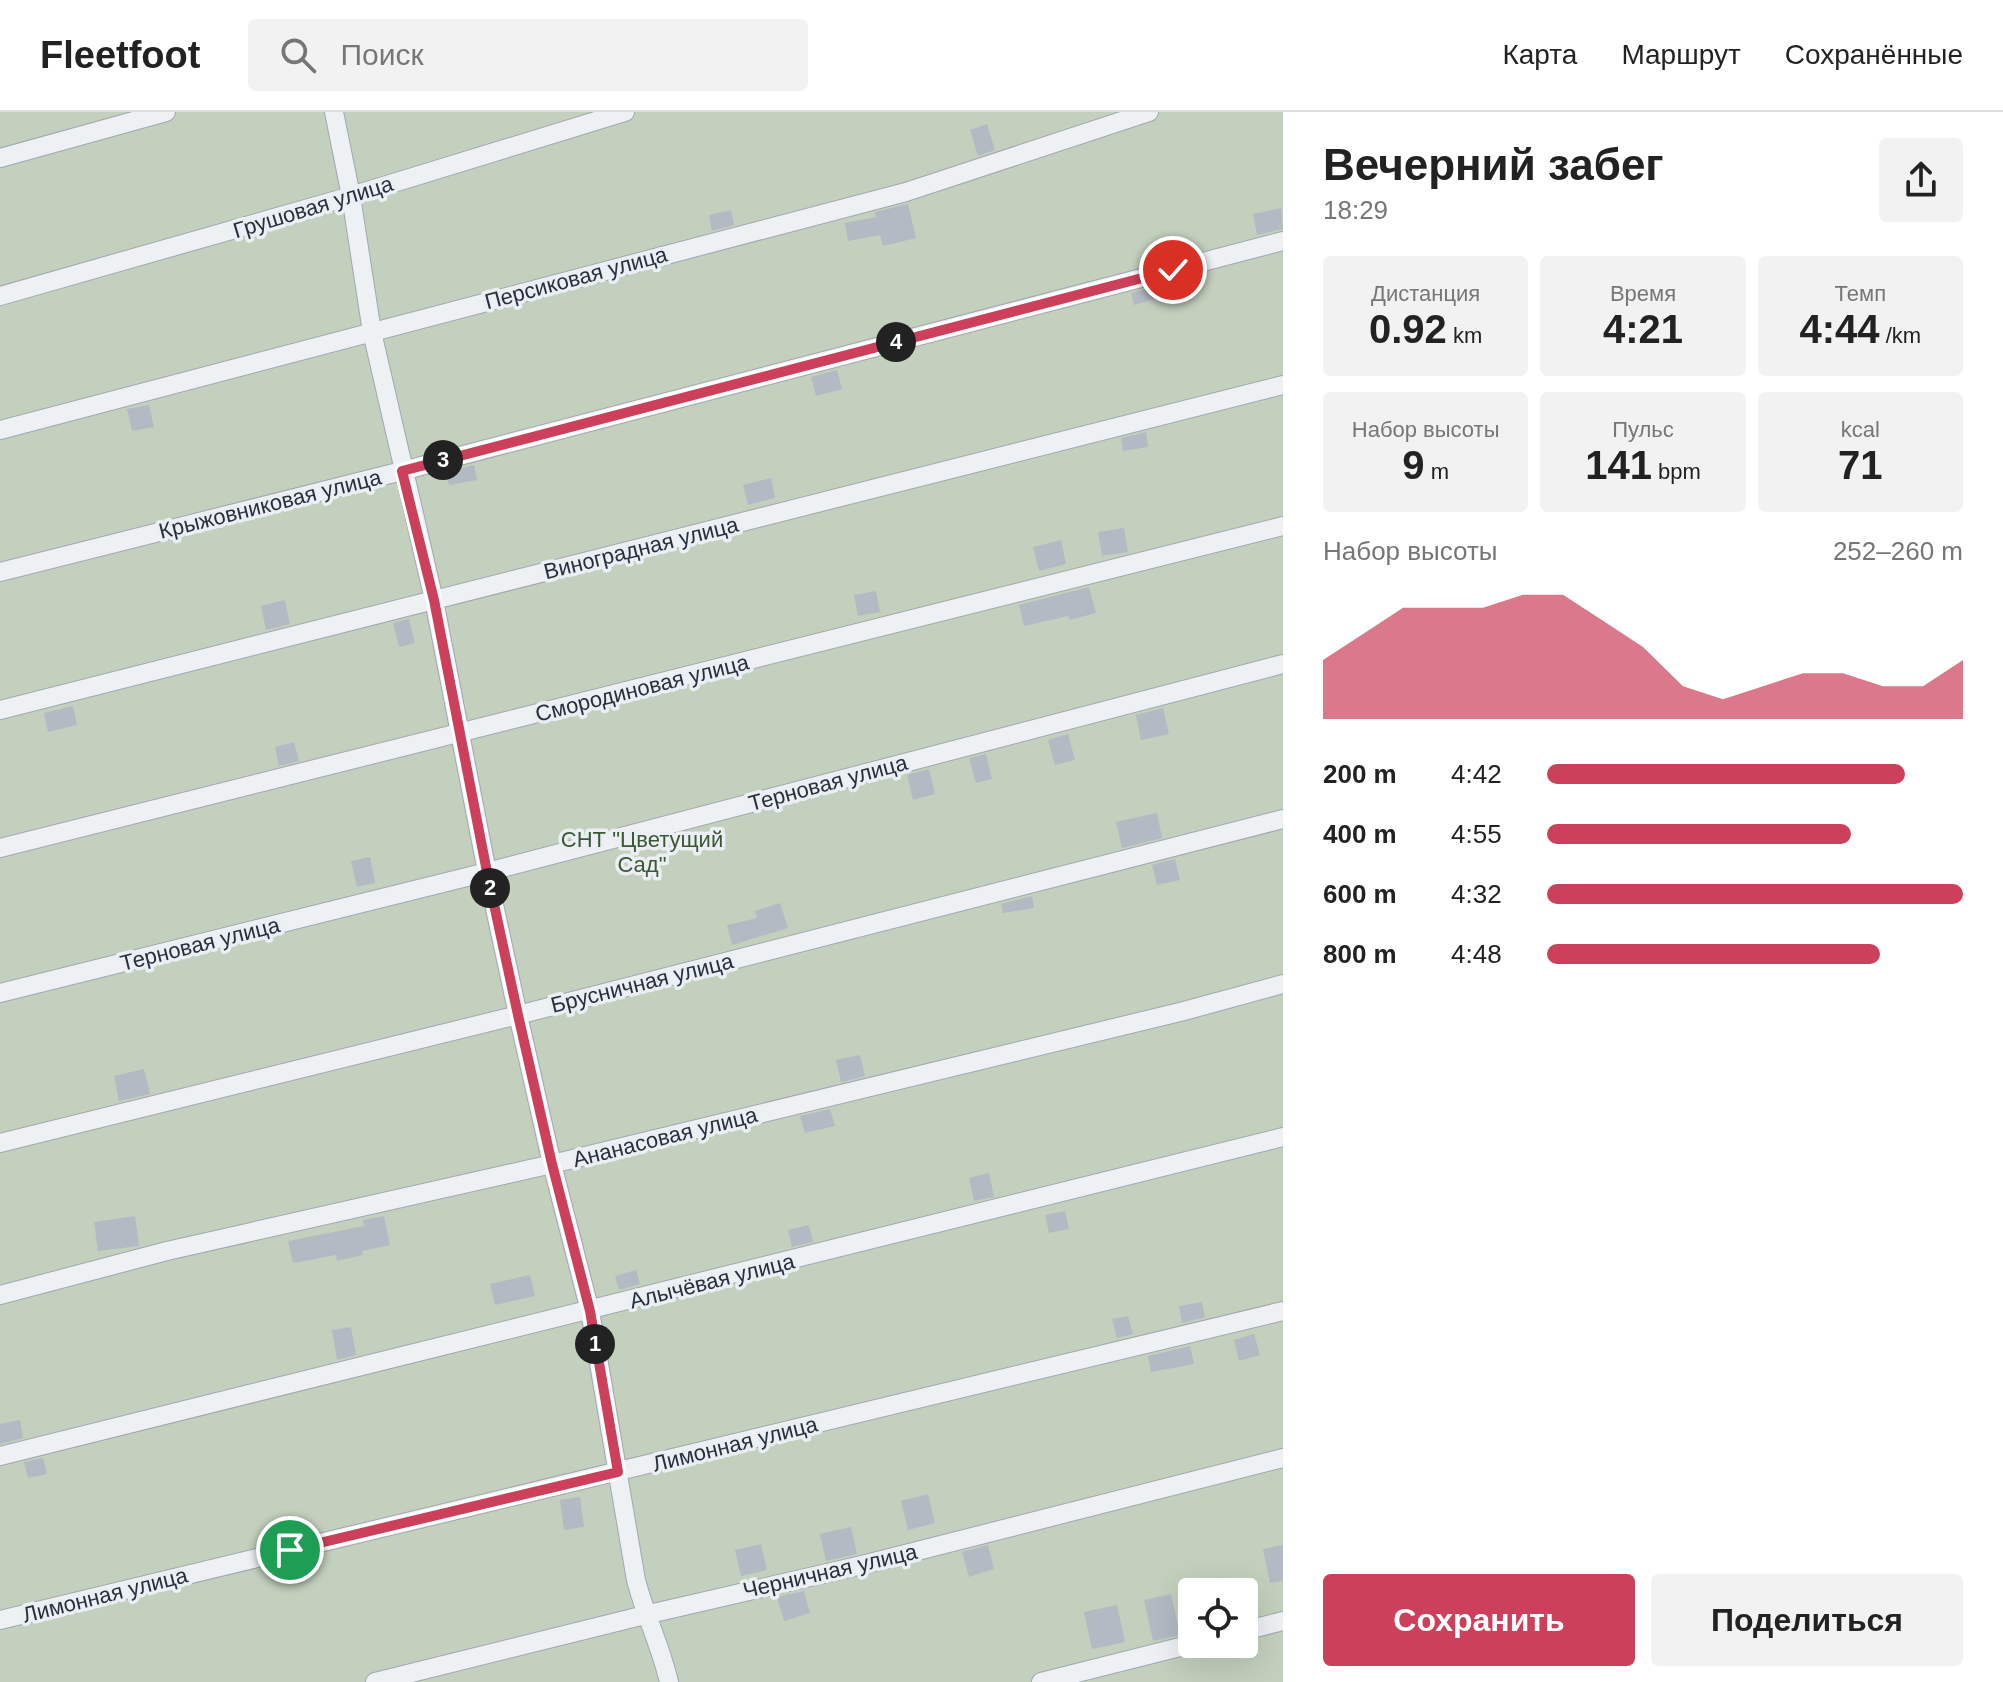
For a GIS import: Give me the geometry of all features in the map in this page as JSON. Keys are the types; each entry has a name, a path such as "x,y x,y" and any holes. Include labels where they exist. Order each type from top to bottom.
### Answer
{"street":[{"path":"0,158 166,112"},
{"path":"334,112 351,196 372,332 434,600 487,872 552,1164 590,1311 645,1615 669,1682"},
{"name":"Грушовая улица","path":"0,296 351,196 625,112"},
{"name":"Персиковая улица","path":"0,430 906,192 1149,112"},
{"name":"Крыжовниковая улица","path":"0,572 402,471 1283,241"},
{"name":"Виноградная улица","path":"0,710 1283,385"},
{"name":"Смородиновая улица","path":"0,848 1283,526"},
{"name":"Терновая улица","path":"0,993 487,872 1283,664"},
{"name":"Брусничная улица","path":"0,1143 518,1015 1283,819"},
{"name":"Ананасовая улица","path":"0,1295 167,1251 552,1164 1168,1015 1283,984"},
{"name":"Алычёвая улица","path":"0,1456 1283,1137"},
{"name":"Лимонная улица","path":"0,1620 1283,1311"},
{"name":"Черничная улица","path":"375,1682 862,1565 1283,1458"},
{"path":"1258,1627 1283,1621"},
{"path":"1041,1682 1178,1648"}],"green space":[{"name":"СНТ \"Цветущий Сад\"","path":"0,112 1283,112 1283,1682 0,1682"}],"building":[{"path":"987,124 995,150 978,156 970,130"},
{"path":"908,204 916,238 883,246 880,235 848,241 845,223 876,217 875,212"},
{"path":"1281,208 1283,229 1257,235 1253,214"},
{"path":"731,210 734,225 712,231 709,215"},
{"path":"1159,286 1162,297 1134,305 1131,293"},
{"path":"837,370 842,389 816,396 811,377"},
{"path":"149,405 154,427 132,431 127,409"},
{"path":"1146,432 1148,447 1123,451 1121,438"},
{"path":"474,465 477,480 449,485 446,472"},
{"path":"771,478 775,498 748,505 743,485"},
{"path":"1124,528 1128,552 1102,556 1098,532"},
{"path":"1061,540 1066,564 1039,571 1033,547"},
{"path":"1089,587 1096,613 1024,626 1019,605"},
{"path":"876,591 880,612 858,616 854,595"},
{"path":"285,600 290,624 266,630 261,606"},
{"path":"409,619 415,643 399,647 393,623"},
{"path":"73,706 77,725 48,732 44,713"},
{"path":"1163,708 1169,734 1141,740 1136,715"},
{"path":"1068,734 1075,760 1055,765 1048,740"},
{"path":"294,742 299,761 279,766 275,747"},
{"path":"986,754 992,779 976,783 969,758"},
{"path":"929,769 935,794 913,800 907,775"},
{"path":"1157,813 1162,838 1122,848 1116,822"},
{"path":"370,857 375,883 357,887 351,861"},
{"path":"1175,859 1180,880 1157,885 1152,865"},
{"path":"1032,896 1034,908 1003,913 1001,904"},
{"path":"780,903 788,928 732,945 727,925 757,918 755,911"},
{"path":"860,1055 865,1076 841,1082 836,1060"},
{"path":"144,1069 150,1094 119,1101 114,1076"},
{"path":"830,1109 835,1126 805,1133 800,1116"},
{"path":"989,1173 994,1197 974,1201 969,1178"},
{"path":"1065,1211 1069,1229 1049,1233 1045,1215"},
{"path":"135,1216 139,1246 98,1251 94,1222"},
{"path":"384,1216 390,1245 337,1261 336,1255 293,1263 288,1241 364,1226 363,1220"},
{"path":"809,1225 813,1242 792,1247 788,1230"},
{"path":"636,1270 640,1284 619,1290 615,1276"},
{"path":"530,1275 535,1296 495,1305 490,1284"},
{"path":"1202,1302 1205,1317 1182,1323 1179,1306"},
{"path":"1128,1316 1133,1334 1117,1338 1112,1319"},
{"path":"351,1327 356,1355 337,1360 332,1330"},
{"path":"1254,1334 1260,1355 1239,1361 1234,1340"},
{"path":"1190,1346 1194,1364 1151,1372 1148,1356"},
{"path":"20,1420 23,1438 0,1444 0,1424"},
{"path":"43,1458 47,1474 28,1478 24,1462"},
{"path":"928,1494 935,1523 908,1530 901,1501"},
{"path":"580,1497 584,1527 564,1530 560,1500"},
{"path":"851,1527 857,1554 826,1561 820,1534"},
{"path":"761,1544 767,1570 741,1576 735,1550"},
{"path":"988,1545 994,1569 969,1577 962,1552"},
{"path":"1283,1545 1283,1581 1270,1583 1263,1549"},
{"path":"804,1591 810,1613 784,1621 777,1597"},
{"path":"1171,1594 1178,1635 1153,1641 1144,1600"},
{"path":"1117,1605 1125,1642 1092,1649 1084,1612"}],"route":[{"path":"290,1550 618,1472 590,1311 518,1015 434,600 402,471 1173,270"}]}
